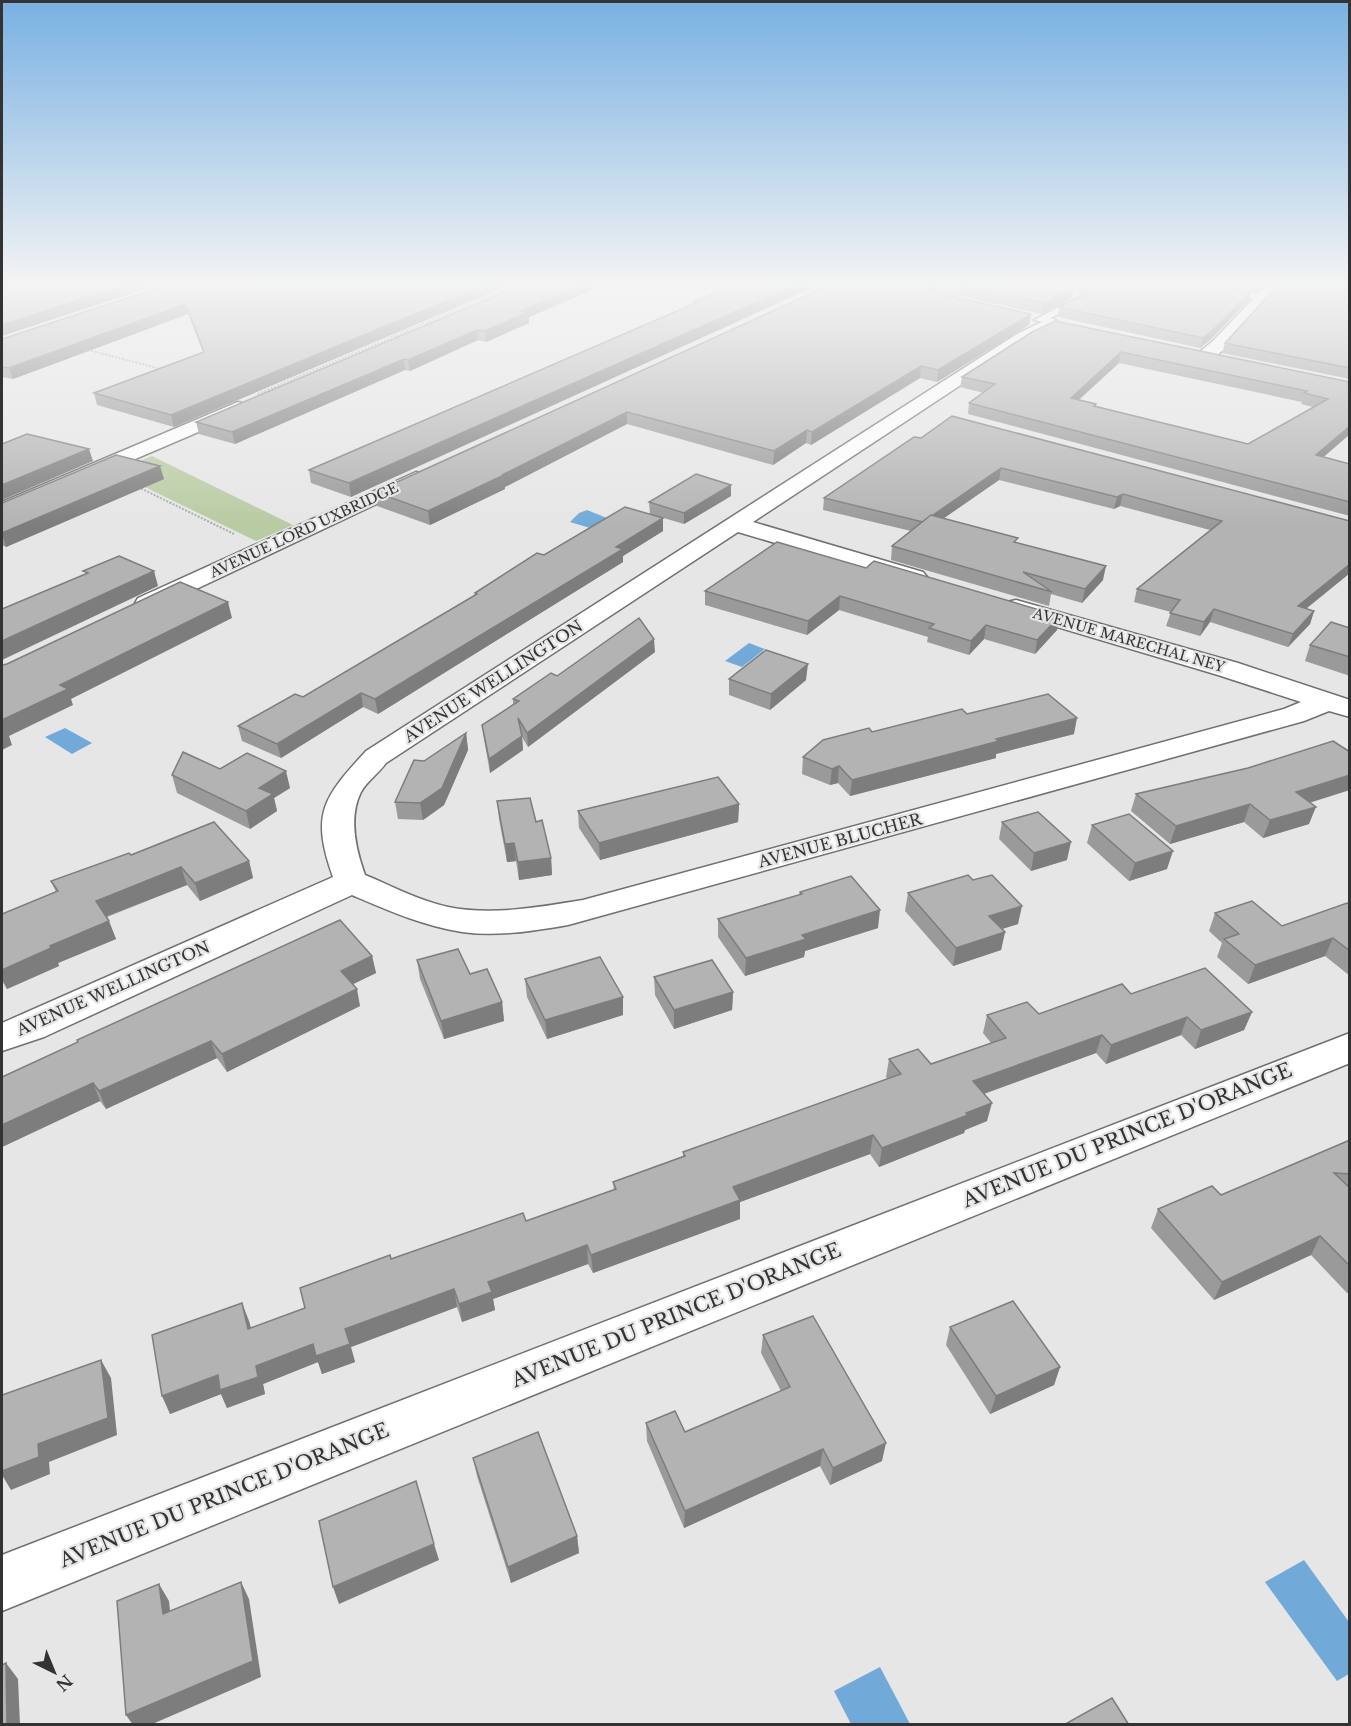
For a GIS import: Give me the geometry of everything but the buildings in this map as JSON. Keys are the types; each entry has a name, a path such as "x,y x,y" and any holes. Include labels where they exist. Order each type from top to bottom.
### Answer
{"street":[{"name":"AVENUE WELLINGTON","path":"2,1037 32,1027 351,882 342,859 337,822 346,792 376,757 735,524 925,411 985,366"},
{"path":"2,510 263,395"},
{"name":"AVENUE LORD UXBRIDGE","path":"127,612 435,469"},
{"path":"735,524 936,583"},
{"name":"AVENUE MARECHAL NEY","path":"991,600 1228,669 1338,706"},
{"name":"AVENUE BLUCHER","path":"351,882 421,910 464,921 521,922 583,911 1294,715 1338,706"},
{"name":"AVENUE DU PRINCE D'ORANGE","path":"2,1583 1350,1047"}],"path":[{"path":"148,366 165,370"},
{"path":"100,468 263,548"}],"green space":[{"path":"152,456 293,525 256,541 114,472"}],"water":[{"path":"587,510 607,518 590,528 570,522 579,513"},
{"path":"749,643 765,649 742,667 725,661"},
{"path":"65,728 92,743 72,754 45,737"},
{"path":"1304,1560 1349,1622 1349,1674 1337,1681 1265,1582"},
{"path":"880,1667 910,1724 851,1724 834,1691"}]}
